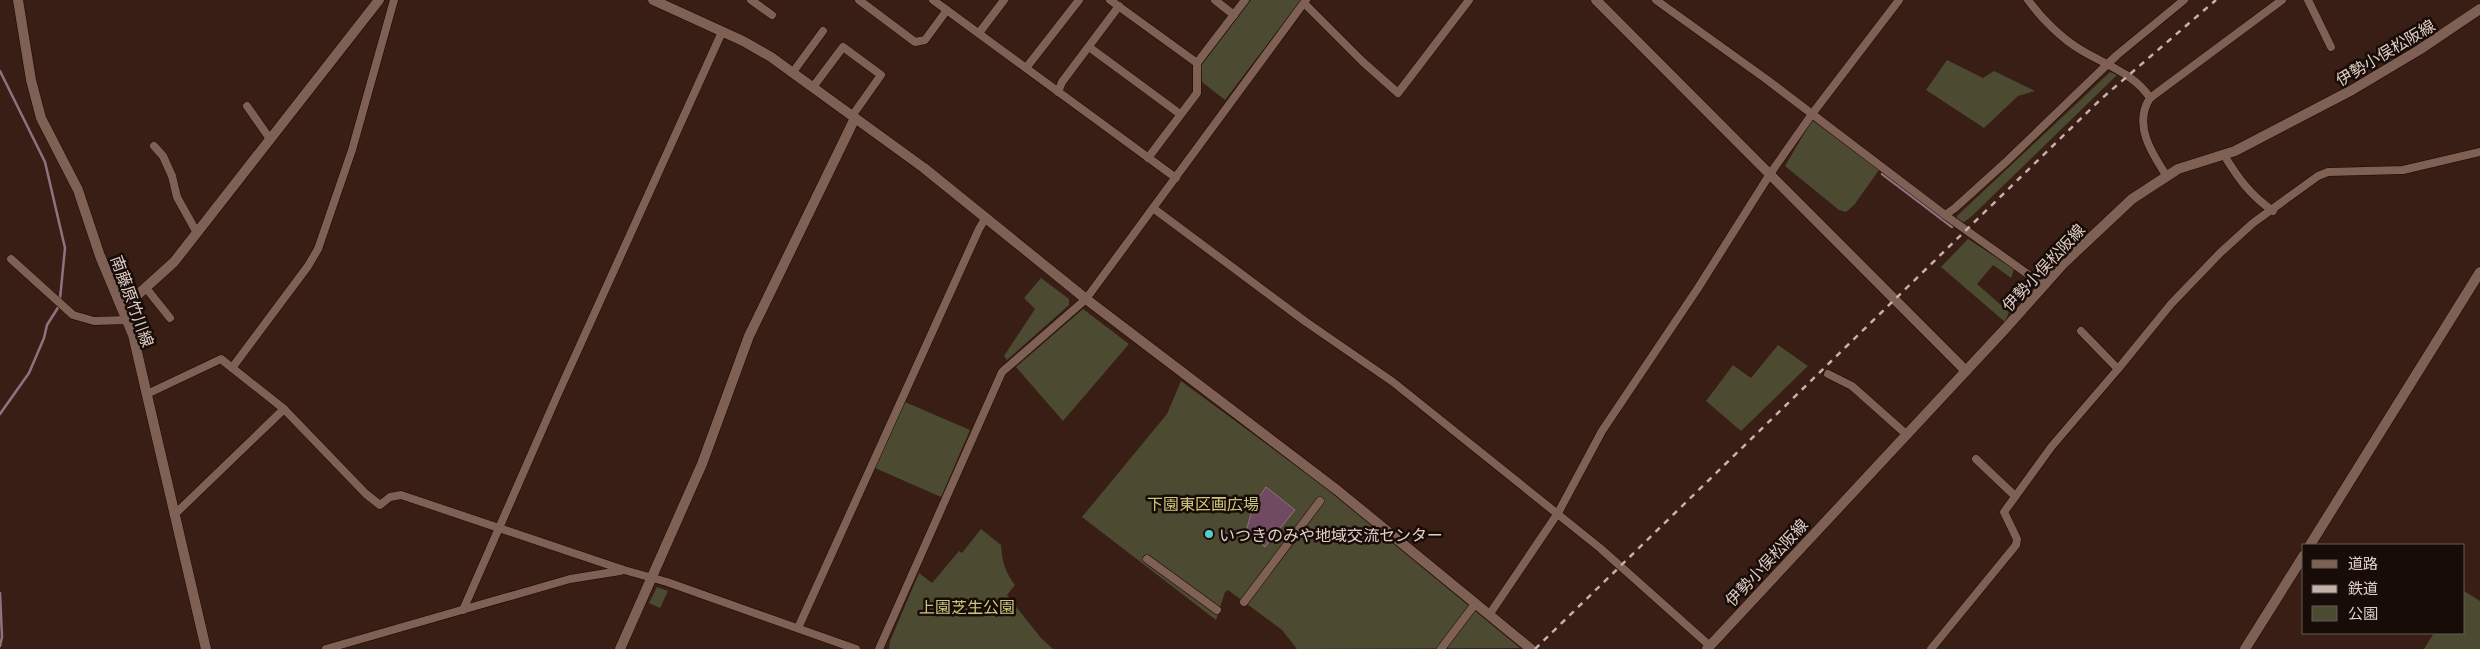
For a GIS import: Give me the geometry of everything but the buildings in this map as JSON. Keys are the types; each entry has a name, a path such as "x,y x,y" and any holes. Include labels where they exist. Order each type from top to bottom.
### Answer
{"street":[{"name":"南藤原竹川線","path":"18,0 31,80 41,118 78,190 100,256 127,320 147,394 206,649"},
{"path":"123,308 174,262 379,0"},
{"path":"232,368 308,266 318,249 352,150 394,0"},
{"path":"653,0 754,47 793,72 924,168 1086,299 1337,490 1531,649"},
{"path":"751,0 772,15"},
{"path":"859,0 915,42 925,40 947,10"},
{"path":"934,0 1176,178"},
{"path":"979,34 1004,0"},
{"path":"1026,68 1079,0"},
{"path":"1110,0 1197,63"},
{"path":"1058,92 1062,82 1125,0"},
{"path":"1215,0 1234,15"},
{"path":"1148,158 1197,93 1197,63 1245,0"},
{"path":"879,649 1002,372 1086,299 1305,1 1362,62 1398,93 1469,0"},
{"path":"1596,0 1966,371"},
{"path":"1656,0 2043,286"},
{"path":"1489,616 1558,513 1602,431 1770,174 1812,114 1899,0"},
{"path":"2028,0 2041,18 2079,50 2109,65 2144,88 2150,98"},
{"path":"1945,215 1963,202 2109,65 2117,55 2184,0"},
{"path":"2166,175 2154,157 2143,126 2142,118 2150,98 2282,0"},
{"path":"2308,0 2331,47"},
{"name":"伊勢小俣松阪線","path":"1708,648 2043,286 2101,226 2132,199 2166,175 2190,164 2224,155 2253,142 2352,90 2419,50 2480,9"},
{"path":"793,72 823,31"},
{"path":"463,610 722,32"},
{"path":"620,649 702,464 750,336 854,117 882,75 843,47 813,87"},
{"path":"1089,47 1180,114"},
{"path":"248,106 270,139"},
{"path":"154,146 163,156 172,176 177,197 197,233"},
{"path":"1931,649 2016,546 2017,539 2004,512 2015,496 2052,446 2118,369 2170,304 2220,252 2253,223 2318,176 2328,172 2403,170 2480,152"},
{"path":"2224,155 2239,180 2254,198 2272,211"},
{"path":"1153,208 1306,322 1393,382 1600,548 1708,648"},
{"path":"798,628 986,217"},
{"path":"11,259 73,315 94,321 127,320"},
{"path":"2311,544 2480,272"},
{"path":"146,288 170,318"},
{"path":"2081,331 2118,369"},
{"path":"147,394 220,359 284,409 380,505 390,497 401,495 498,529 652,579 667,582 856,649"},
{"path":"1828,374 1852,386 1906,434"},
{"path":"174,515 284,409"},
{"path":"1976,458 2015,496"},
{"path":"1244,602 1320,501"},
{"path":"2245,649 2302,558"},
{"path":"1147,559 1217,610"},
{"path":"326,649 570,579 624,570"},
{"path":"1441,649 1474,604"}],"green space":[{"path":"1251,0 1301,0 1225,100 1202,82 1201,66"},
{"path":"1947,60 1983,78 1994,71 2035,91 2018,96 1984,128 1926,90"},
{"path":"2110,72 2117,75 1972,216 1964,222 1957,220 1957,216"},
{"path":"1812,120 1879,170 1854,205 1846,212 1839,210 1785,166"},
{"path":"1968,239 2014,269 2011,278 1993,265 1977,284 2009,312 2005,322 1941,267"},
{"path":"1041,278 1069,299 1069,305 1007,360 1004,356 1035,309 1024,298"},
{"path":"1083,309 1129,344 1063,421 1016,367"},
{"path":"1778,345 1808,366 1741,431 1706,401 1733,365 1751,378"},
{"name":"下園東区画広場","path":"1181,381 1322,485 1520,648 1297,649 1282,630 1228,590 1225,592 1216,620 1082,517 1167,414"},
{"path":"905,402 970,430 941,497 875,468"},
{"name":"上園芝生公園","path":"981,529 1001,545 1005,566 1015,585 1007,595 1041,638 1053,649 889,649 890,641 919,573 932,583 959,551 962,553"},
{"path":"657,587 668,591 660,608 649,603"},
{"path":"2465,592 2480,601 2480,649 2424,649 2433,634 2465,634"}],"shaded area":[{"path":"1266,487 1295,510 1265,547 1246,531 1254,504"}],"waterway":[{"path":"0,71 45,162 65,248 60,299"},
{"path":"1882,174 1952,227"},
{"path":"0,414 29,373 44,338 47,325 59,306"},
{"path":"0,593 2,637 0,646"}],"railway":[{"path":"1535,649 2101,99 2216,0"}],"place":[{"name":"いつきのみや地域交流センター","path":"1209,534"}]}
